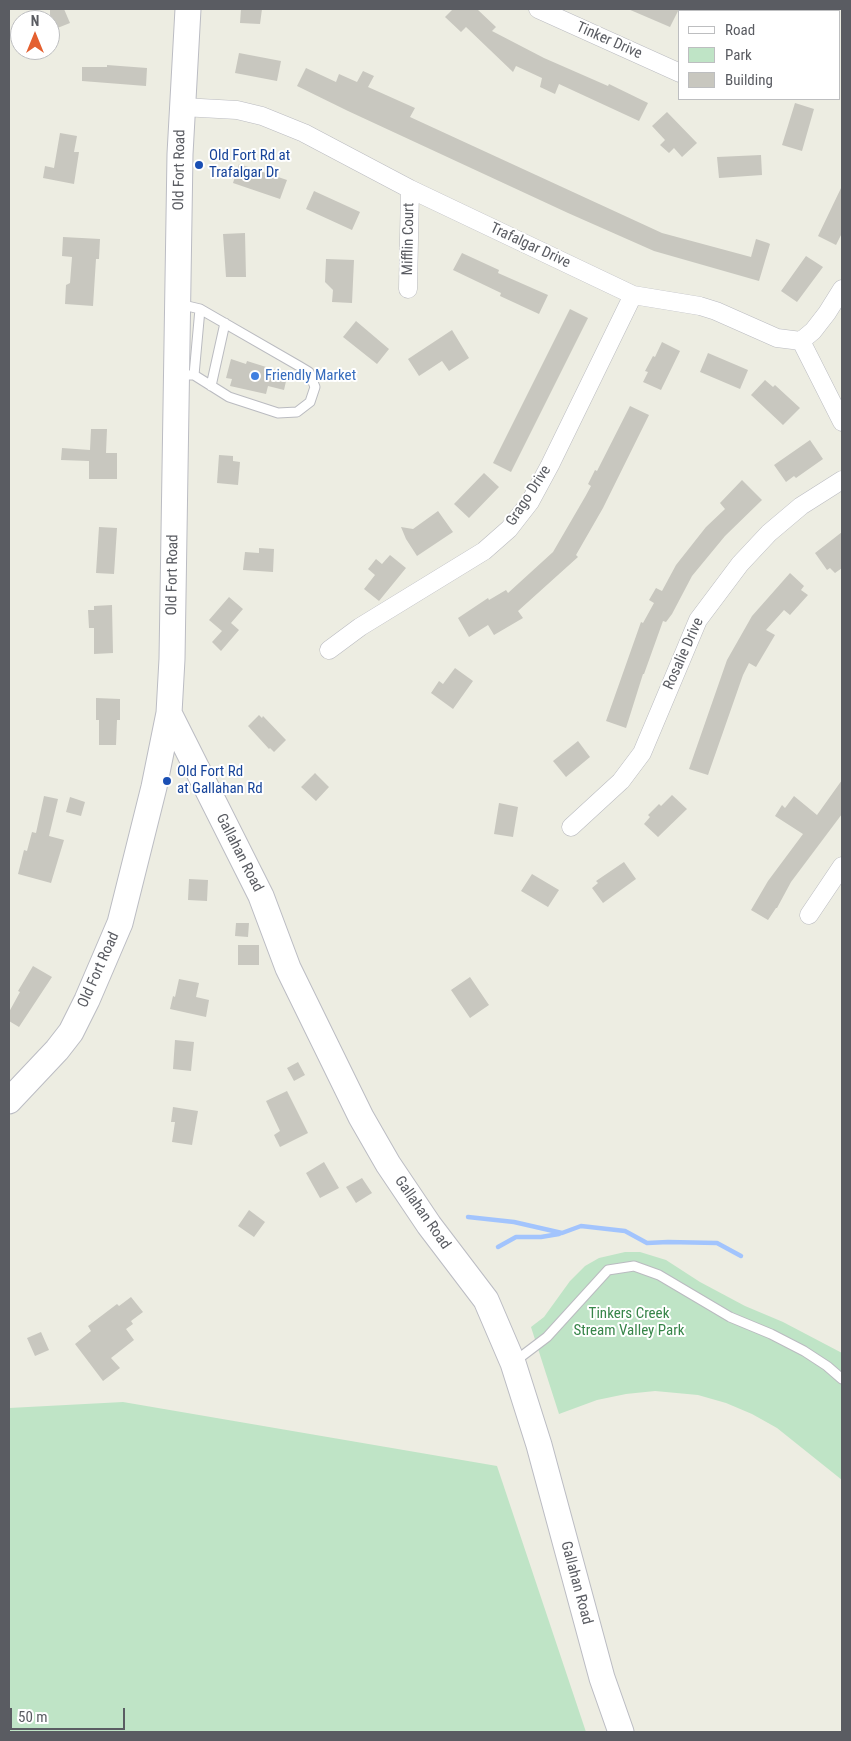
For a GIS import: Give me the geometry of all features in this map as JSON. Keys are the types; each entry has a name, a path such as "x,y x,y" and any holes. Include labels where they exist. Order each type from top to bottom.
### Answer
{"main road":[{"name":"Old Fort Road","path":"9,1101 57,1050 71,1032 120,923 154,787 169,713 189,306 182,107 188,9"},
{"name":"Gallahan Road","path":"169,713 260,896 288,968 360,1117 388,1164 429,1225 486,1300 513,1363 539,1445 597,1660 621,1732"}],"street":[{"name":"Tinker Drive","path":"538,9 678,72"},
{"name":"Trafalgar Drive","path":"182,107 237,110 262,116 304,133 410,189 633,295 700,306 716,311 777,338 801,342"},
{"name":"Mifflin Court","path":"408,289 410,189"},
{"path":"842,289 827,313 813,331 801,342 842,422"},
{"name":"Grago Drive","path":"329,650 360,626 484,551 509,529 530,502 550,465 633,295"},
{"name":"Rosalie Drive","path":"571,827 621,781 642,753 698,620 740,564 769,534 801,506 842,480"},
{"path":"809,915 842,866"}],"lane":[{"path":"185,375 211,386 229,397 278,413 297,412 310,402 315,387 309,372 225,323 189,306"},
{"path":"211,386 225,323"},
{"path":"513,1363 547,1337 608,1270 634,1266 659,1274 730,1317 771,1334 804,1351 827,1366 842,1379"}],"green space":[{"name":"Tinkers Creek Stream Valley Park","path":"625,1252 640,1252 666,1260 700,1282 745,1306 783,1322 842,1353 842,1480 777,1428 752,1414 726,1403 698,1395 655,1391 626,1394 597,1400 559,1414 531,1327 544,1317 570,1281 585,1266 599,1258"},
{"path":"123,1402 497,1466 586,1732 9,1732 9,1408"}],"building":[{"path":"64,9 70,23 60,27 60,10 50,10"},
{"path":"241,9 262,9 260,24 240,23"},
{"path":"453,9 477,9 496,27 492,31 544,58 608,86 609,84 648,103 639,121 559,84 555,94 540,87 542,78 516,66 513,72 466,27 461,32 445,17"},
{"path":"628,9 679,9 670,27"},
{"path":"239,53 281,61 277,81 235,73"},
{"path":"107,65 147,68 146,86 82,81 82,67 107,67"},
{"path":"306,68 336,82 339,74 357,82 363,71 374,76 368,87 415,108 410,117 662,233 751,257 756,239 768,243 770,244 759,281 654,251 348,111 297,86"},
{"path":"795,103 814,109 802,151 782,145"},
{"path":"667,112 697,143 682,157 674,148 669,153 660,145 665,140 652,126"},
{"path":"60,133 77,136 74,152 79,152 74,184 43,178 45,166 54,168"},
{"path":"761,155 762,175 719,178 717,157"},
{"path":"239,164 287,180 280,199 233,183"},
{"path":"842,186 842,233 836,245 818,236"},
{"path":"314,191 360,212 352,230 306,209"},
{"path":"245,233 246,277 226,277 223,234"},
{"path":"63,237 100,239 99,259 96,259 93,306 65,304 66,285 70,283 72,257 62,256"},
{"path":"462,253 499,270 498,273 548,295 539,314 500,296 501,293 453,270"},
{"path":"806,256 823,267 797,302 781,291"},
{"path":"326,259 354,260 352,303 332,302 333,290 325,282"},
{"path":"570,309 588,318 511,472 493,463"},
{"path":"356,321 389,349 377,364 343,337"},
{"path":"452,330 469,358 449,371 442,361 419,376 408,359"},
{"path":"662,342 680,351 661,390 643,382 648,372 645,371 653,356 655,357"},
{"path":"708,353 748,370 740,389 700,372"},
{"name":"Friendly Market","path":"231,359 246,364 247,361 282,372 281,376 287,377 284,390 268,386 266,394 230,386 232,379 226,378"},
{"path":"765,380 773,387 775,385 800,408 783,425 751,395"},
{"path":"630,406 649,415 603,508 576,555 578,557 518,611 523,618 494,635 488,625 469,637 458,618 488,598 489,600 506,590 508,593 553,552 591,486 588,484 595,470 597,471"},
{"path":"91,429 107,429 106,453 117,453 117,479 89,479 89,461 61,460 62,448 90,450"},
{"path":"810,440 823,459 796,478 794,476 786,482 774,465"},
{"path":"219,455 233,456 233,461 240,462 238,485 217,483"},
{"path":"484,473 499,487 469,518 454,504"},
{"path":"742,480 762,500 725,536 692,576 672,614 666,622 663,621 643,674 626,728 606,721 641,622 643,623 654,603 649,600 656,588 662,591 676,565 706,527 725,509 720,503"},
{"path":"438,511 453,532 417,556 401,527 413,529"},
{"path":"99,527 117,528 114,574 96,573"},
{"path":"842,532 842,568 835,573 830,568 827,570 815,553"},
{"path":"259,548 274,549 273,572 243,570 245,552 259,553"},
{"path":"390,555 406,568 379,601 364,589 375,575 368,569 376,559 382,564"},
{"path":"790,573 804,586 801,590 808,595 790,615 784,610 766,630 775,635 756,667 749,663 743,675 708,775 689,769 727,660 752,616"},
{"path":"229,597 243,609 231,623 239,630 221,651 212,642 222,631 209,620"},
{"path":"112,605 113,653 94,654 94,628 89,628 88,610 94,610 94,606"},
{"path":"455,668 473,681 453,709 431,693 439,681 443,684"},
{"path":"96,698 120,699 120,720 117,720 116,745 99,745 99,720 96,720"},
{"path":"259,715 262,718 263,716 286,740 274,752 248,726"},
{"path":"578,741 590,757 566,777 553,761"},
{"path":"315,773 329,787 316,801 301,787"},
{"path":"842,780 842,814 791,882 777,908 768,920 751,910 768,881 803,834 775,816 782,805 785,808 794,796 817,815"},
{"path":"672,795 687,809 658,837 644,824 650,817 648,815"},
{"path":"44,796 58,799 49,836 64,840 51,883 18,874 24,850 27,851 32,832 36,833"},
{"path":"70,797 85,802 81,816 66,812"},
{"path":"499,803 518,807 513,837 494,834"},
{"path":"624,862 636,879 603,903 592,888 598,883 596,881"},
{"path":"532,874 559,890 548,907 521,891"},
{"path":"189,879 208,880 207,901 188,900"},
{"path":"236,923 249,923 248,937 235,936"},
{"path":"238,945 259,945 259,965 238,965"},
{"path":"33,966 52,977 19,1027 9,1021 9,1012 20,992 18,991"},
{"path":"470,977 489,1005 470,1018 451,990"},
{"path":"179,979 199,983 196,997 209,1000 206,1017 170,1009"},
{"path":"175,1040 194,1042 191,1071 173,1069"},
{"path":"298,1062 305,1075 294,1081 287,1068"},
{"path":"287,1091 308,1133 280,1147 274,1135 280,1131 266,1101"},
{"path":"173,1107 198,1111 192,1145 172,1142 175,1122 171,1122"},
{"path":"324,1162 339,1188 320,1198 306,1173"},
{"path":"362,1178 372,1193 356,1203 346,1187"},
{"path":"249,1210 265,1222 254,1237 238,1226"},
{"path":"131,1297 143,1312 131,1321 133,1324 126,1329 134,1340 111,1358 120,1368 103,1381 75,1344 91,1331 88,1326 117,1304 119,1306"},
{"path":"41,1332 49,1350 35,1356 27,1338"}],"waterway":[{"path":"468,1217 514,1222 562,1233 581,1226 625,1231 647,1243 717,1243 741,1256"},
{"path":"498,1247 516,1237 541,1237 559,1234"}],"place":[{"name":"Old Fort Rd at Trafalgar Dr","path":"199,165"},
{"name":"Friendly Market","path":"255,376"},
{"name":"Old Fort Rd at Gallahan Rd","path":"167,781"}]}
